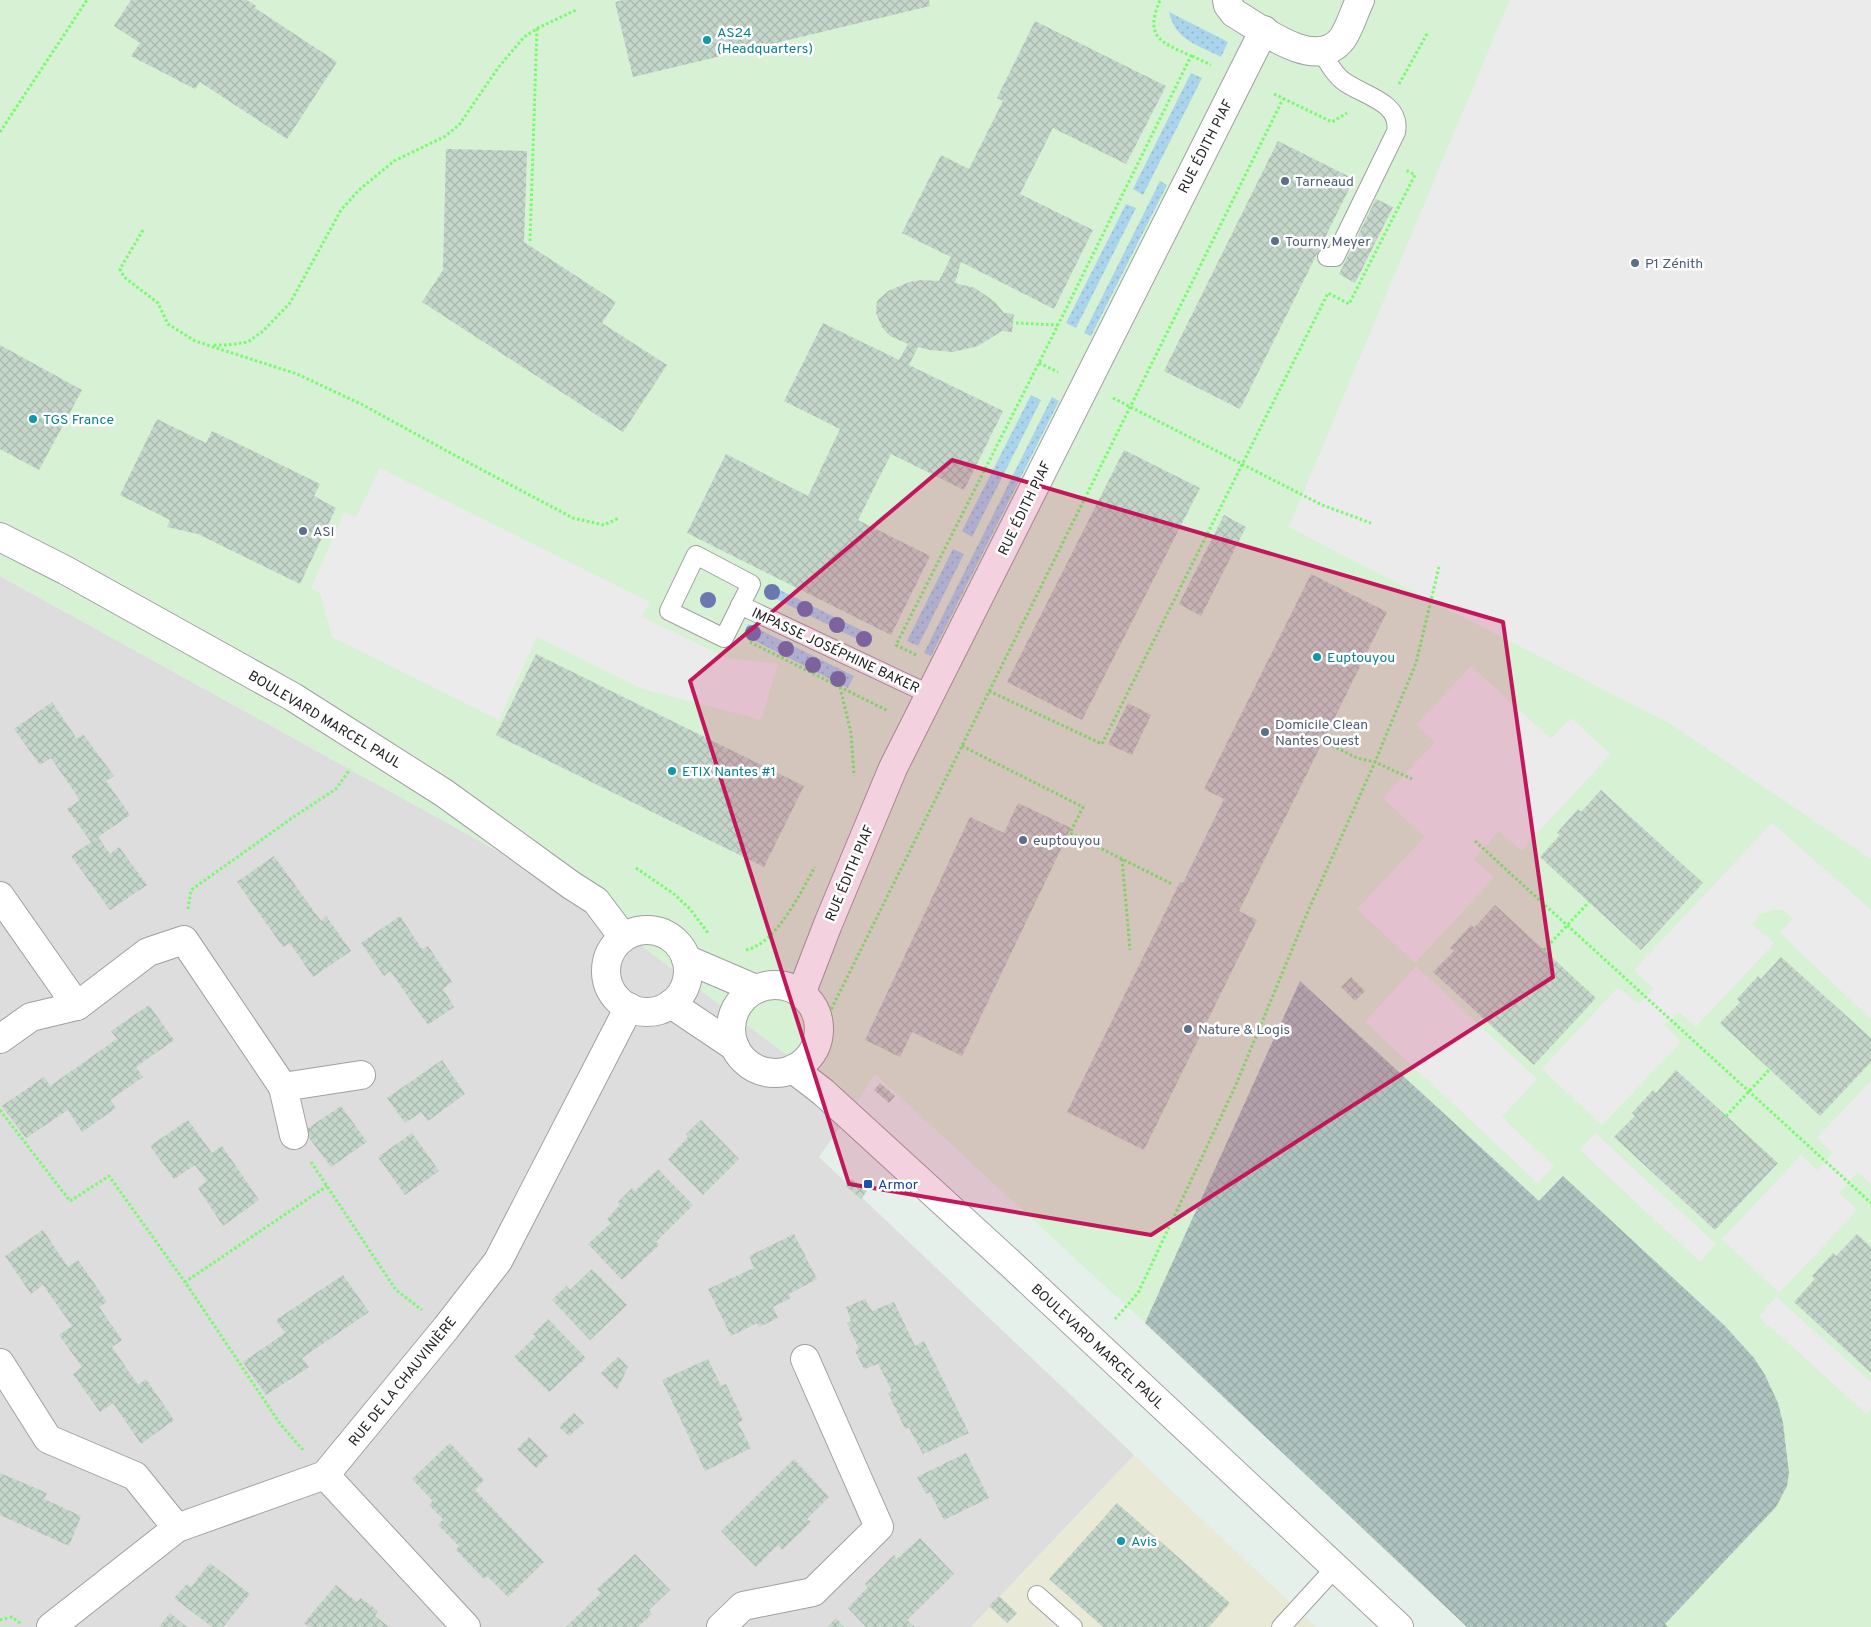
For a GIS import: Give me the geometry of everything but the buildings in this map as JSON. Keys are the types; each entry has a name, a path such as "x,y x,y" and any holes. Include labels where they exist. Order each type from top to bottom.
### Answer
{"street":[{"path":"1227,0 1234,13 1296,49 1309,52 1321,52 1341,40 1360,0"},
{"name":"RUE ÉDITH PIAF","path":"801,994 828,924 894,768 1264,30"},
{"name":"BOULEVARD MARCEL PAUL","path":"0,537 65,570 293,697 444,793 596,901 623,937"},
{"path":"0,896 77,1006"},
{"path":"648,930 660,932 672,938 681,948 686,960 688,972 686,984 680,996 661,1010 650,1012 638,1011 617,999 609,988 606,974 607,960 614,947 623,937 635,932 648,930"},
{"path":"0,1039 31,1017 77,1006 148,952 184,940 283,1087 294,1135"},
{"path":"686,960 756,989"},
{"path":"779,985 791,988 801,994 816,1013 819,1024 818,1036 813,1050 805,1061 794,1069 780,1073 766,1072 753,1068 742,1059 735,1047 731,1034 732,1020 736,1008 744,997 756,989 767,986 779,985"},
{"path":"670,1004 735,1047"},
{"name":"RUE DE LA CHAUVINIÈRE","path":"325,1475 446,1328 498,1261 629,1007"},
{"name":"BOULEVARD MARCEL PAUL","path":"794,1069 823,1092 1399,1627"},
{"path":"283,1087 360,1075"},
{"path":"721,1627 743,1606 813,1592 879,1527 805,1359"},
{"path":"0,1363 48,1439 135,1476 177,1528"},
{"path":"51,1627 177,1528 325,1475 466,1627"}],"lane":[{"path":"1321,52 1341,79 1386,105 1394,113 1398,124 1396,132 1335,257 1327,257"},
{"name":"IMPASSE JOSÉPHINE BAKER","path":"696,555 751,584 740,605 724,638 669,611 696,555"},
{"name":"IMPASSE JOSÉPHINE BAKER","path":"740,605 931,695"},
{"path":"1281,1627 1336,1568"},
{"path":"1037,1595 1073,1627"}],"path":[{"path":"0,132 87,0"},
{"path":"1160,0 1154,23 1158,38 1162,42 1216,67"},
{"path":"208,344 228,346 248,342 262,331 290,303 341,210 359,190 394,161 444,137 459,125 498,68 524,37 560,16 576,10"},
{"path":"530,241 538,28"},
{"path":"728,631 891,712 918,656 896,645 1039,363 1191,56"},
{"path":"818,1036 1283,99 1274,94"},
{"path":"989,691 1102,744 1328,293 1349,304 1415,175 1383,158"},
{"path":"143,230 120,269 124,277 158,303 168,324 195,340 297,374 363,405 573,518 604,525 619,518"},
{"path":"1016,323 1058,325"},
{"path":"1039,363 1060,372 1055,381"},
{"path":"1085,385 1322,505 1371,523"},
{"path":"1094,1342 1138,1293 1236,1087 1308,911 1376,762 1416,663 1439,567"},
{"path":"840,687 851,733 855,780"},
{"path":"1323,741 1357,758 1376,762 1412,779"},
{"path":"962,746 1083,808 1070,833 1172,884"},
{"path":"184,940 191,890 336,789"},
{"path":"1475,841 1871,1203"},
{"path":"1122,859 1130,950"},
{"path":"741,950 748,950 776,931 818,862"},
{"path":"636,868 674,894 690,909 710,936"},
{"path":"1544,950 1589,902"},
{"path":"1726,1116 1770,1069"},
{"path":"0,1110 70,1202 109,1176 185,1282 281,1425 325,1475"},
{"path":"294,1135 396,1290 446,1328"},
{"path":"185,1282 327,1186"},
{"path":"0,1620 12,1617 26,1627"}],"highlighted area":[{"path":"952,460 1503,622 1553,977 1151,1235 849,1184 690,681"}],"shaded area":[{"path":"0,0 1510,0 1289,527 1671,724 1871,859 1871,1627 1668,1627 1665,1624 1768,1516 1781,1499 1787,1486 1789,1473 1786,1442 1778,1403 1563,1176 1539,1201 1300,981 1145,1323 875,1074 855,1106 563,887 0,576"},
{"name":"P1 Zénith","path":"1510,0 1871,0 1871,859 1671,724 1289,527"},
{"path":"1169,12 1228,42 1221,57 1196,45 1182,35 1176,29"},
{"path":"1191,73 1202,78 1143,195 1133,189"},
{"path":"1160,181 1167,185 1091,336 1084,333"},
{"path":"1126,204 1136,208 1076,328 1066,323"},
{"path":"1031,395 1041,400 972,537 962,531"},
{"path":"1052,397 1059,401 931,656 924,653"},
{"path":"380,468 650,602 642,617 727,658 778,664 761,720 643,689 537,637 499,720 332,637 320,593 311,588 344,513 356,517"},
{"path":"953,549 964,554 918,646 907,641"},
{"path":"0,576 563,887 855,1106 819,1157 1134,1455 971,1627 0,1627"},
{"path":"768,584 873,636 869,645 764,593"},
{"path":"748,624 854,676 848,688 743,635"},
{"path":"1471,666 1551,739 1571,718 1610,754 1521,851 1499,831 1474,859 1494,878 1415,963 1357,909 1424,837 1383,798 1435,742 1416,725"},
{"path":"1772,823 1871,910 1871,1019 1780,933 1793,918 1784,910 1773,910 1761,914 1751,924 1774,943 1696,1027 1679,1012 1664,1025 1681,1042 1602,1125 1542,1069 1618,987 1638,1004 1654,989 1634,970"},
{"path":"1416,966 1537,1079 1502,1117 1554,1166 1538,1183 1365,1022"},
{"path":"1300,981 1539,1201 1563,1176 1725,1326 1754,1358 1765,1375 1778,1403 1783,1423 1789,1473 1787,1486 1776,1507 1665,1624 1668,1627 1467,1627 1145,1323"},
{"path":"1871,1081 1871,1184 1858,1172 1839,1193 1857,1210 1779,1293 1722,1239 1801,1155 1817,1170 1833,1153 1817,1138"},
{"path":"1595,1133 1716,1244 1700,1262 1580,1150"},
{"path":"1776,1297 1871,1382 1871,1409 1867,1414 1759,1317"},
{"path":"1134,1455 1316,1627 972,1627"}],"place":[{"name":"AS24 (Headquarters)","path":"707,40"},
{"name":"Tarneaud","path":"1285,181"},
{"name":"Tourny Meyer","path":"1275,241"},
{"name":"P1 Zénith","path":"1635,263"},
{"name":"TGS France","path":"33,419"},
{"name":"ASI","path":"303,531"},
{"name":"Euptouyou","path":"1317,657"},
{"name":"Domicile Clean Nantes Ouest","path":"1265,732"},
{"name":"ETIX Nantes #1","path":"672,771"},
{"name":"euptouyou","path":"1023,840"},
{"name":"Nature & Logis","path":"1188,1029"},
{"name":"Armor","path":"868,1184"},
{"name":"Avis","path":"1121,1541"}]}
